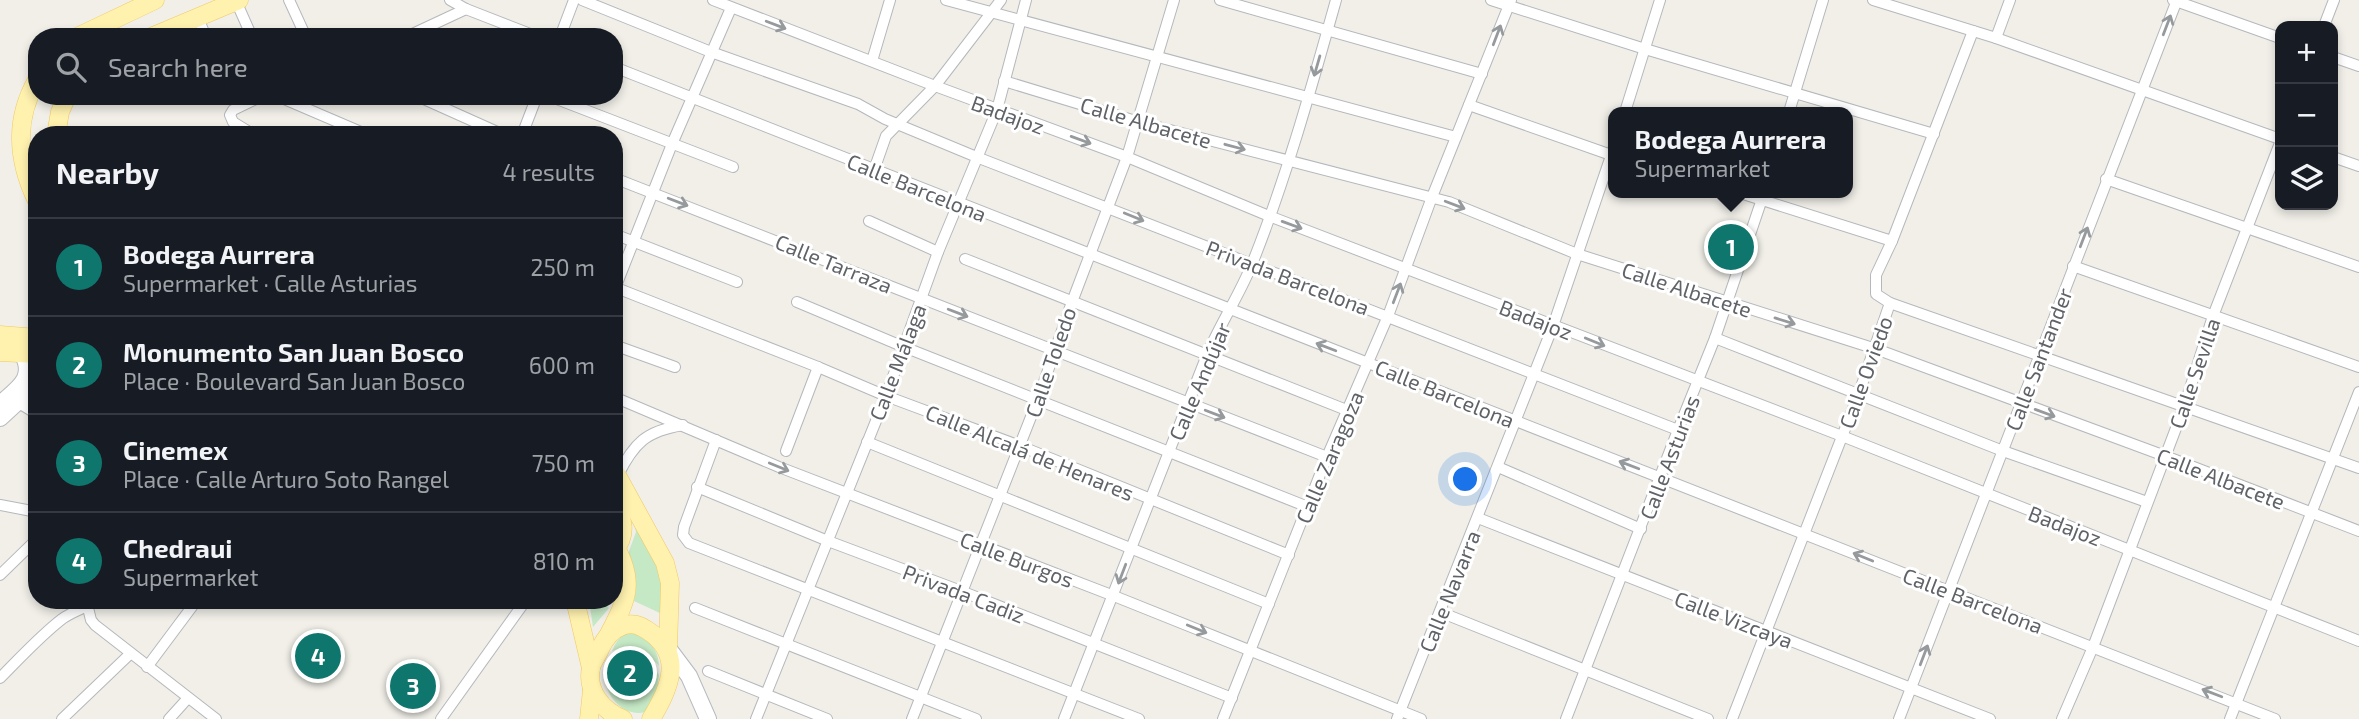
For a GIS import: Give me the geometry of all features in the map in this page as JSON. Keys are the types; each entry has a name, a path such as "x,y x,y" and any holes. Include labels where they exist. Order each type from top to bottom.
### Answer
{"main road":[{"path":"96,28 155,0"},
{"path":"173,28 237,1"},
{"path":"28,100 20,133 22,162 28,178"},
{"path":"58,126 63,105"},
{"path":"0,335 28,345"},
{"path":"0,352 28,347"},
{"path":"623,486 665,563 670,583 669,682 649,717"},
{"path":"623,561 627,578 623,595"},
{"path":"577,609 591,668 589,719"},
{"path":"591,668 609,634 615,609"},
{"path":"621,609 668,648"},
{"path":"609,634 626,624 638,624"},
{"path":"592,690 606,709 623,719"}],"street":[{"path":"289,0 302,28"},
{"path":"450,0 515,28"},
{"path":"563,28 574,0"},
{"path":"582,0 711,52"},
{"name":"Badajoz","path":"713,0 997,110 1127,157 1269,216 1697,383 1842,436 2359,641"},
{"path":"746,13 750,0"},
{"path":"872,61 890,0"},
{"path":"946,0 1456,137"},
{"path":"874,170 886,136 935,86 1001,0"},
{"name":"Calle Málaga","path":"755,719 886,396 938,252 979,158 997,110 1026,0"},
{"name":"Calle Toledo","path":"912,719 1038,399 1089,254 1127,157 1174,0"},
{"path":"1220,0 1482,74"},
{"name":"Calle Andújar","path":"1064,719 1207,355 1252,264 1289,161 1336,0"},
{"path":"1491,0 1510,2 1645,49 1842,107"},
{"path":"1627,107 1660,0"},
{"path":"1791,107 1823,0"},
{"path":"1873,0 1996,38 2275,139"},
{"path":"1996,38 2010,0"},
{"path":"2175,0 2275,36"},
{"name":"Calle Santander","path":"1899,719 2175,0"},
{"path":"2326,21 2334,0"},
{"path":"237,1 248,28"},
{"name":"Calle Zaragoza","path":"1223,719 1327,457 1388,316 1510,2"},
{"path":"623,268 672,144 732,8"},
{"path":"425,28 466,9"},
{"path":"198,18 202,28"},
{"name":"Calle Oviedo","path":"1732,719 1875,349 1890,303 1876,294 1876,275 1892,241 1973,31"},
{"name":"Privada Barcelona","path":"711,52 858,104 872,113 979,158 1678,430"},
{"path":"2338,59 2359,66"},
{"name":"Calle Barcelona","path":"623,71 2275,719"},
{"name":"Calle Albacete","path":"1004,81 1139,122 1432,197 1577,254 1875,349 2359,531"},
{"path":"239,126 229,117 233,110 243,105"},
{"path":"298,105 347,126"},
{"path":"437,105 484,126"},
{"path":"525,126 534,105"},
{"path":"572,105 733,167"},
{"path":"1469,105 1608,151"},
{"path":"1853,110 1934,134"},
{"name":"Calle Sevilla","path":"2062,719 2093,647 2184,407 2213,316 2278,147"},
{"path":"2338,159 2359,166"},
{"name":"Calle Navarra","path":"1398,715 1517,422 1608,167"},
{"path":"2106,179 2359,267"},
{"name":"Calle Tarraza","path":"623,181 1327,457"},
{"name":"Calle Asturias","path":"1566,719 1715,338 1762,198"},
{"path":"1769,198 1892,241"},
{"path":"869,221 938,252"},
{"path":"623,237 737,282"},
{"path":"965,259 1349,411"},
{"path":"2073,266 2359,367"},
{"name":"Calle Alcalá de Henares","path":"623,292 818,366 886,396 1020,446 1289,555"},
{"path":"797,302 1308,507"},
{"path":"1890,303 2359,468"},
{"path":"0,330 28,344"},
{"path":"1715,338 2003,451 2147,502"},
{"path":"623,348 675,367"},
{"path":"0,418 27,376 28,364"},
{"path":"786,451 818,366"},
{"path":"9,401 28,389"},
{"path":"2230,719 2359,392"},
{"name":"Calle Burgos","path":"623,400 847,493 1251,651 1398,715 1421,719"},
{"path":"9,401 28,410"},
{"path":"650,411 652,433"},
{"path":"623,463 635,446 652,433 683,425"},
{"path":"716,440 684,527 683,535 689,543 1139,719"},
{"path":"867,442 1269,604"},
{"path":"1498,467 1641,528"},
{"name":"Privada Cadiz","path":"697,487 828,541 1232,698"},
{"path":"0,505 28,510"},
{"name":"Calle Vizcaya","path":"1478,518 1990,719"},
{"path":"0,575 28,548"},
{"path":"695,608 976,719"},
{"path":"72,609 72,613"},
{"path":"0,678 54,626 78,609"},
{"path":"88,609 95,625 216,719"},
{"path":"147,667 190,609"},
{"path":"441,719 520,609"},
{"path":"1440,612 1708,719"},
{"path":"668,648 689,676 708,719"},
{"path":"62,719 130,654"},
{"path":"709,671 827,719"},
{"path":"169,719 188,698"}],"green space":[{"path":"635,527 659,566 662,579 662,614 634,601 635,577 628,554 636,532"},
{"path":"590,609 608,609 593,627"},
{"path":"632,632 651,645 657,654 659,666 644,652 633,648 612,651 620,638"},
{"path":"635,653 647,659 652,677 656,677 657,672 659,675 657,691 645,712 635,713 618,705 612,698 607,689 605,669 609,660 621,654"}],"place":[{"name":"Bodega Aurrera","path":"1731,247"},
{"name":"Chedraui","path":"318,656"},
{"name":"Monumento San Juan Bosco","path":"630,673"},
{"name":"Cinemex","path":"413,686"}]}
